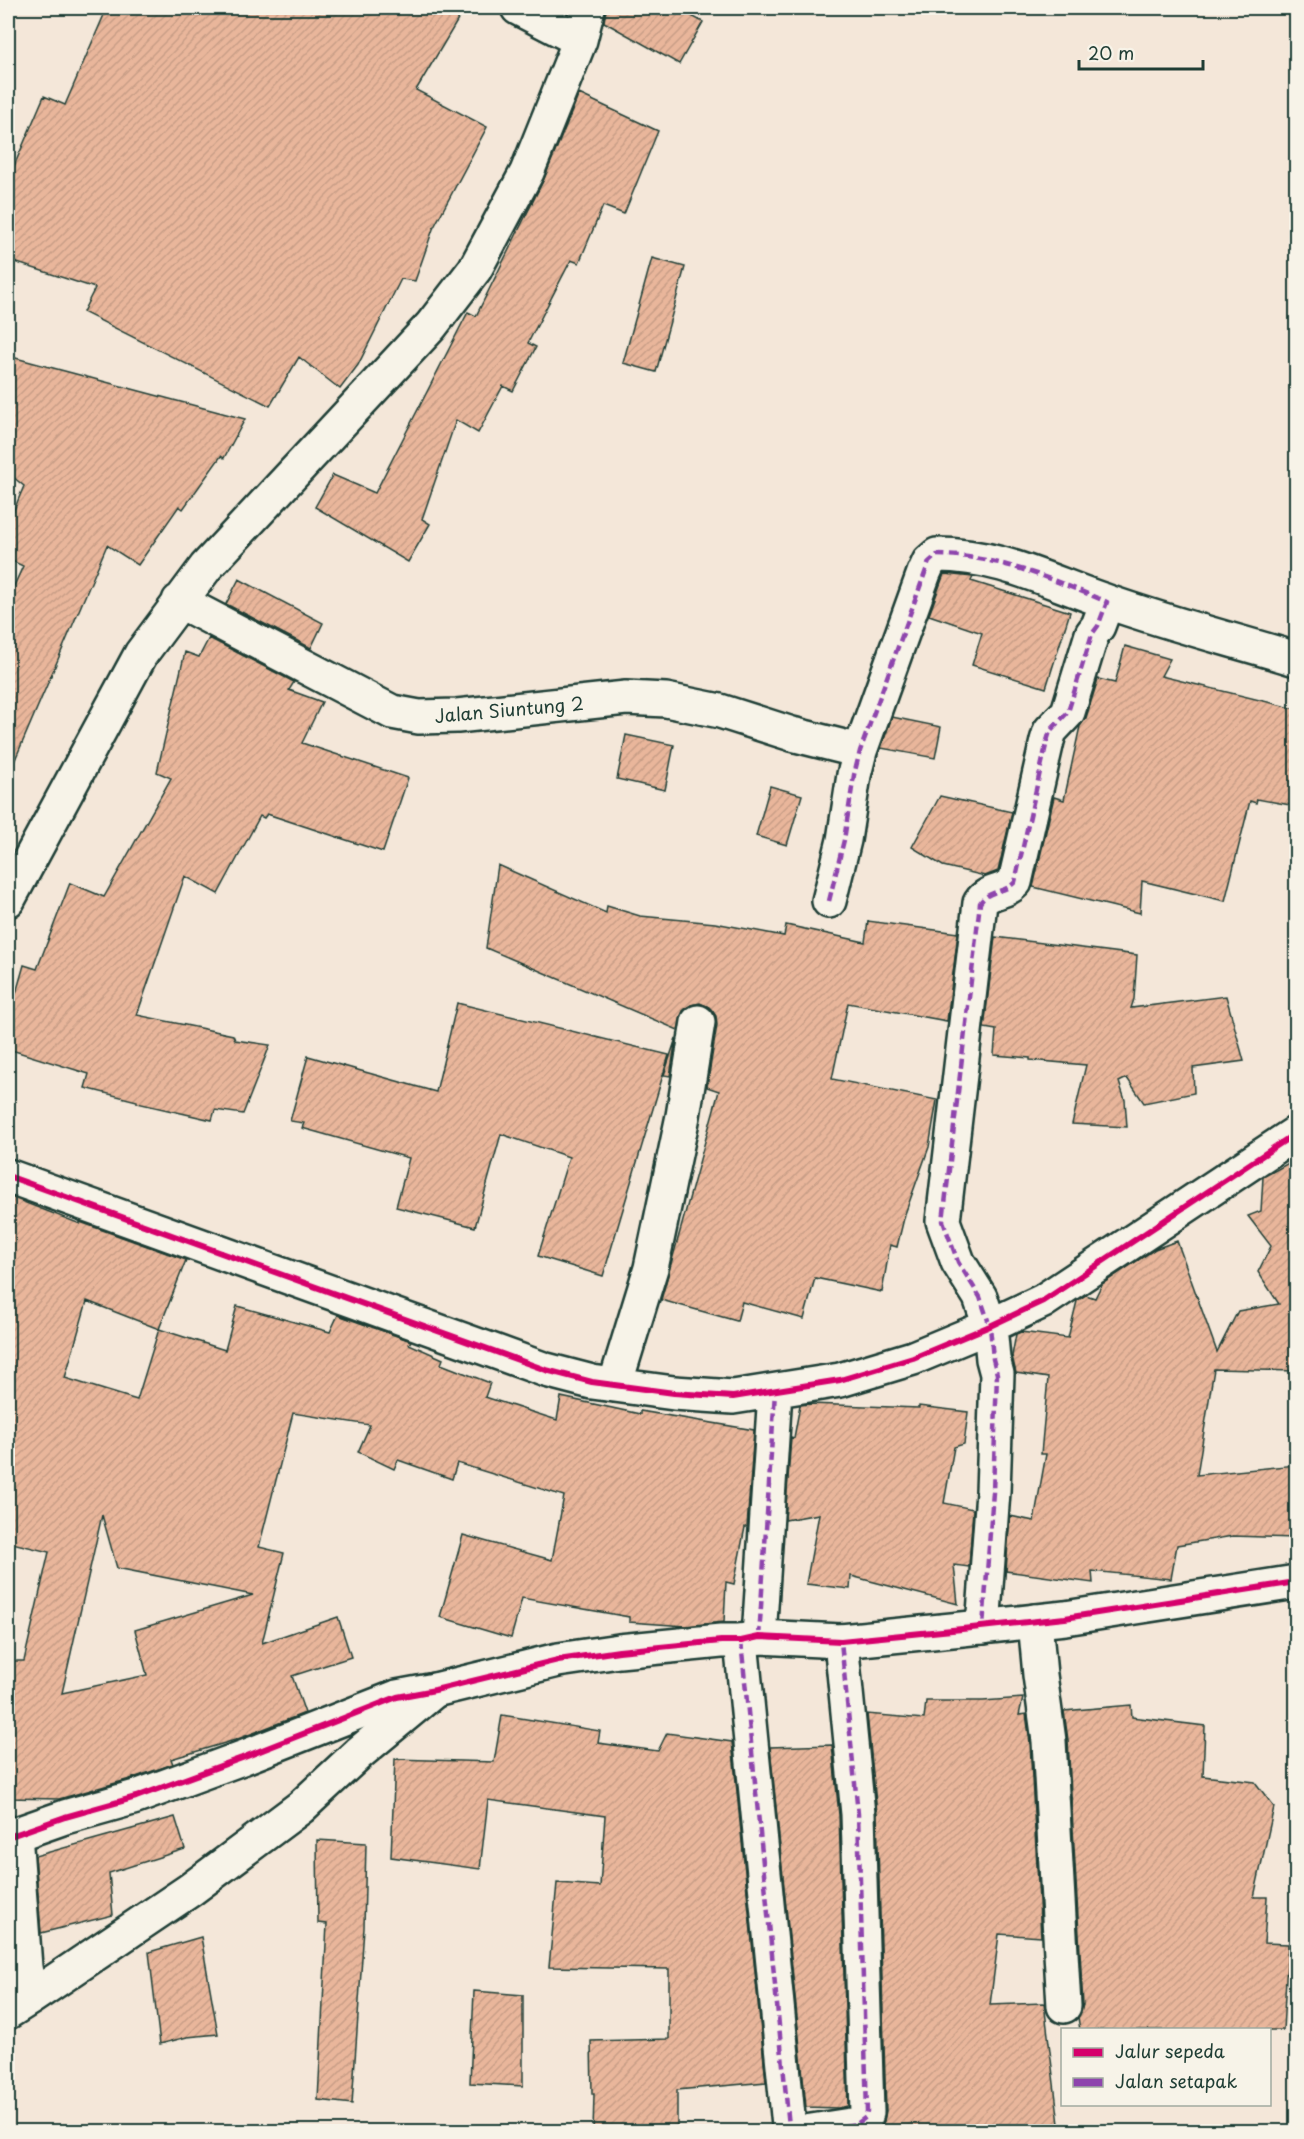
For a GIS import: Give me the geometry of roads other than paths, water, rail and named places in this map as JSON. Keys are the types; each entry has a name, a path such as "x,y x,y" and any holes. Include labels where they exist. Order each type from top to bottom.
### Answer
{"street":[{"path":"518,8 580,40"},
{"path":"8,900 141,654 179,601 206,567 431,326 475,269 527,172 580,40 588,8"},
{"path":"829,901 844,840 860,751 924,573 929,562 937,555 956,555 1000,562 1107,602 1296,659"},
{"name":"Jalan Siuntung 2","path":"179,601 392,712 419,717 457,716 626,698 666,700 720,711 792,734 860,751"},
{"path":"983,1627 998,1374 993,1359 985,1311 958,1262 943,1221 980,903 990,892 1002,891 1016,882 1050,731 1068,712 1092,634 1098,626 1107,602"},
{"path":"618,1377 651,1268 683,1116 698,1022"},
{"path":"8,1176 546,1370 592,1382 618,1377 674,1393 733,1397 776,1392 840,1380 913,1359 985,1311 1043,1300 1296,1133"},
{"path":"776,1392 746,1694 789,2126 799,2132"},
{"path":"1038,1646 1065,1618 1296,1582"},
{"path":"19,2005 25,1967 11,1835 147,1793 398,1697 558,1659 721,1641 750,1639 842,1652 983,1627 1038,1646"},
{"path":"1038,1646 1049,1742 1064,2006"},
{"path":"805,2132 857,2124 866,2117 867,2112 858,1814 842,1652"},
{"path":"19,2005 190,1890 301,1807 359,1753 435,1690"}]}
